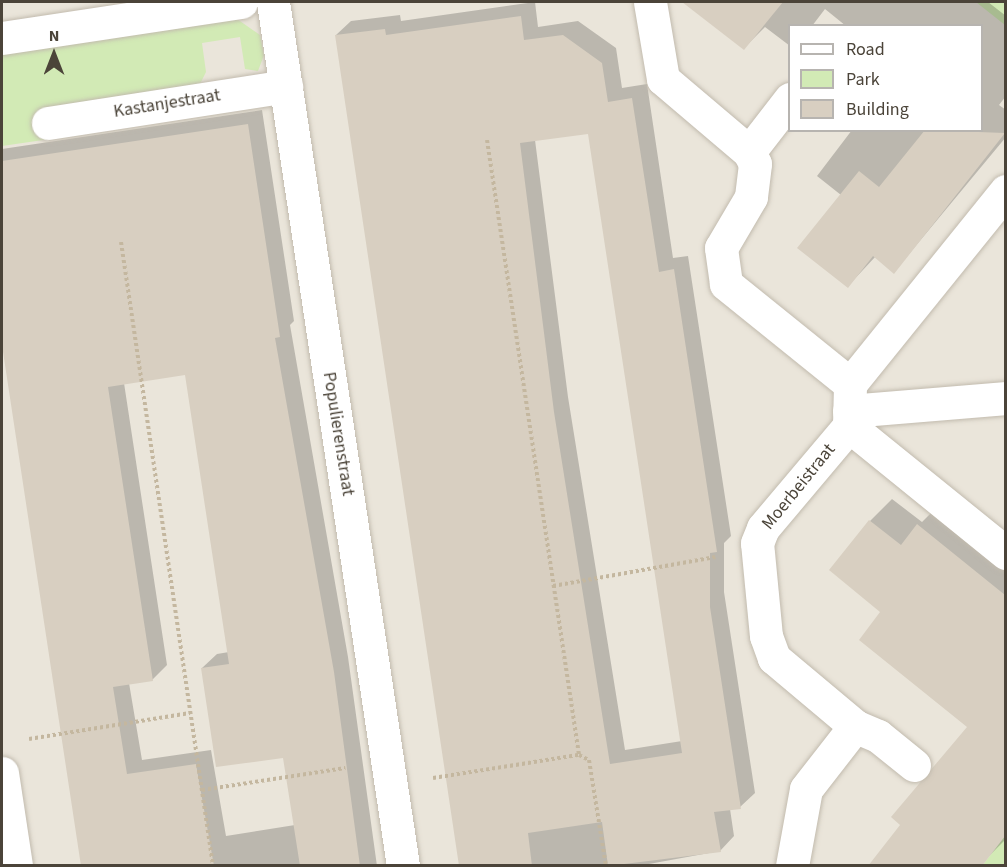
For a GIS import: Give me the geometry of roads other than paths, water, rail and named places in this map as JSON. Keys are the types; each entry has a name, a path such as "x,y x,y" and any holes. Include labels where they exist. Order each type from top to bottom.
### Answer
{"street":[{"path":"2,38 242,2"},
{"name":"Populierenstraat","path":"273,2 403,866"},
{"path":"650,2 663,79 749,152 788,100"},
{"name":"Kastanjestraat","path":"48,123 286,86"},
{"name":"Moerbeistraat","path":"749,152 755,164 751,197 724,238 720,273 733,293 849,407 1005,553"},
{"name":"Moerbeistraat","path":"914,765 878,736 855,726 774,658 756,564 763,528 1005,191"},
{"path":"849,407 1005,398"},
{"path":"792,866 806,789 855,726"},
{"path":"2,773 16,866"}]}
